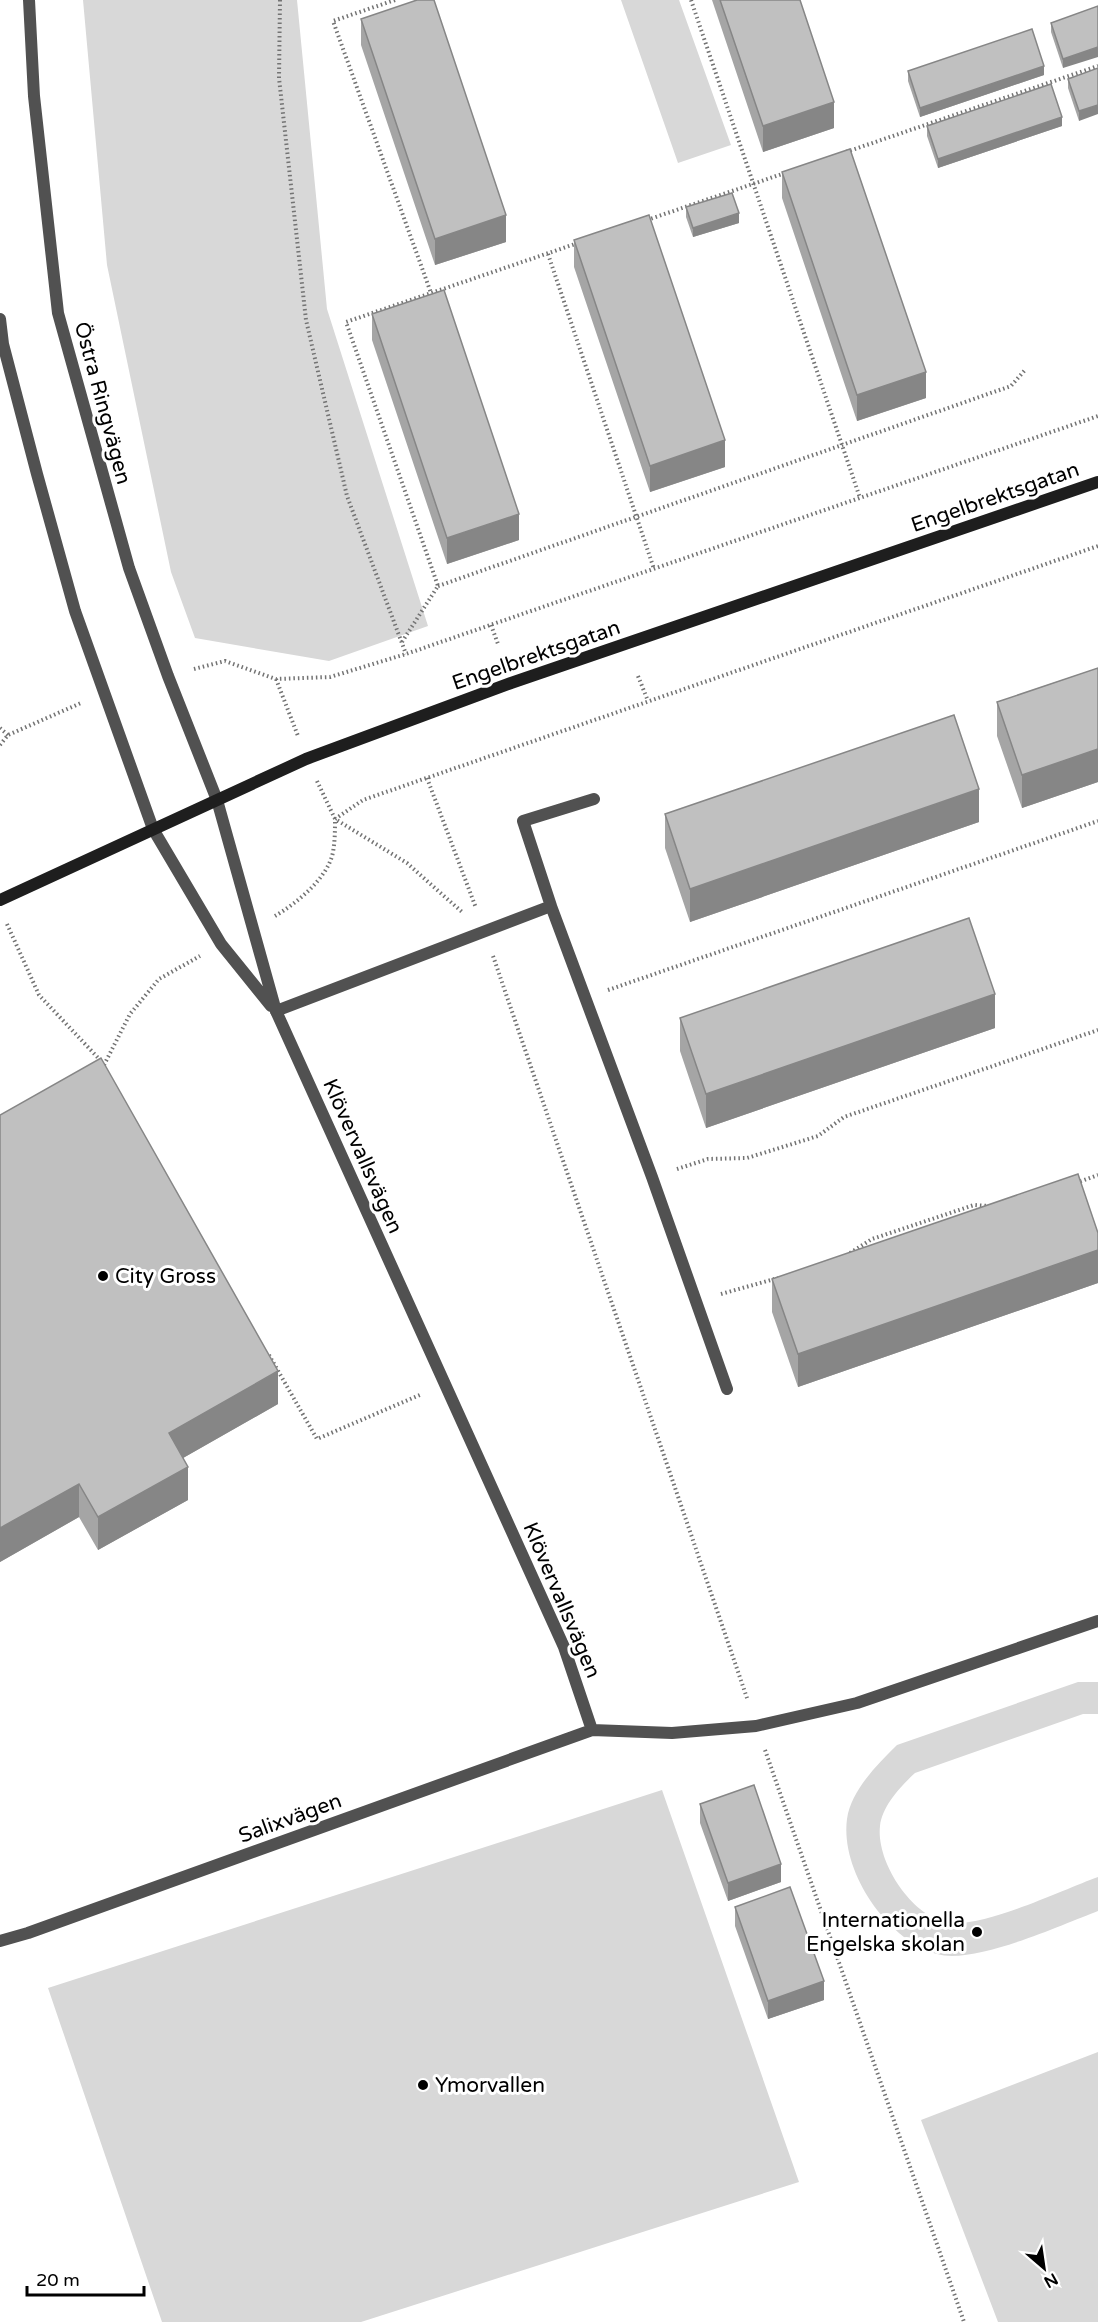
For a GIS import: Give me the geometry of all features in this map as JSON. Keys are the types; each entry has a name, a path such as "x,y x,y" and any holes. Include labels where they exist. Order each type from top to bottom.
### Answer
{"main road":[{"name":"Engelbrektsgatan","path":"0,900 306,759 512,683 1098,482"}],"street":[{"name":"Östra Ringvägen","path":"30,0 34,96 58,313 129,568 168,676 218,800"},
{"path":"0,319 3,344 75,610 153,829"},
{"path":"594,799 523,821 551,906 652,1177 727,1389"},
{"name":"Klövervallsvägen","path":"218,800 276,1011 564,1647 592,1730"},
{"name":"Klövervallsvägen","path":"153,829 221,944 276,1011"},
{"path":"276,1011 551,906"},
{"path":"592,1730 672,1733 756,1726 857,1703 1098,1621"},
{"name":"Salixvägen","path":"0,1941 28,1933 592,1730"}],"path":[{"path":"280,0 279,78 306,320 347,496 406,654 1098,416"},
{"path":"395,0 333,21 431,293"},
{"path":"692,0 860,498"},
{"path":"842,153 1098,66"},
{"path":"645,220 787,172"},
{"path":"438,586 346,322 580,242"},
{"path":"548,254 654,569"},
{"path":"402,642 438,586 1011,386 1025,370"},
{"path":"335,819 363,800 1098,546"},
{"path":"491,625 498,644"},
{"path":"638,676 648,701"},
{"path":"253,931 292,905 325,871 333,853 335,819 306,759 276,679"},
{"path":"0,728 8,735 0,737"},
{"path":"427,778 484,931 756,1726 964,2322"},
{"path":"335,819 407,863 484,931"},
{"path":"586,998 1098,821"},
{"path":"5,921 39,995 104,1065 110,1075"},
{"path":"104,1065 130,1014 159,979 221,944"},
{"path":"652,1177 708,1159 747,1158 818,1136 844,1117 1098,1030"},
{"path":"1066,1186 1098,1175"},
{"path":"841,1259 872,1239 974,1205 993,1207"},
{"path":"696,1302 785,1275"},
{"path":"264,1346 317,1439 445,1384"}],"shaded area":[{"path":"83,0 297,0 327,309 428,626 329,661 195,638 171,572 107,265"},
{"path":"621,0 679,0 731,145 678,163"},
{"path":"1078,1682 1098,1682 1098,1714 1083,1714 915,1773 898,1790 884,1811 880,1826 880,1840 890,1870 908,1897 920,1909 945,1922 960,1923 999,1915 1098,1877 1098,1911 1018,1942 973,1954 953,1956 937,1954 918,1946 885,1919 859,1881 851,1860 847,1839 847,1819 860,1788 897,1745"},
{"name":"Ymorvallen","path":"662,1790 799,2182 361,2322 162,2322 48,1988"},
{"path":"1098,2052 1098,2322 998,2322 921,2120"}],"building":[{"path":"417,0 434,0 506,215 435,239 361,19"},
{"path":"720,0 800,0 834,102 763,126"},
{"path":"1098,6 1098,47 1063,59 1051,23"},
{"path":"1032,29 1044,66 920,108 908,71"},
{"path":"1098,68 1098,105 1079,111 1068,79"},
{"path":"1051,84 1062,117 938,159 927,126"},
{"path":"850,149 926,372 857,395 782,172"},
{"path":"732,193 739,213 693,228 686,207"},
{"path":"649,215 725,440 650,466 574,240"},
{"path":"444,290 519,514 447,538 372,314"},
{"path":"1098,668 1098,749 1022,775 997,702"},
{"path":"954,715 979,789 690,889 665,814"},
{"path":"969,918 995,994 706,1094 680,1018"},
{"name":"City Gross","path":"101,1058 278,1371 169,1433 188,1467 98,1517 79,1484 0,1528 0,1115"},
{"path":"1078,1174 1098,1233 1098,1250 798,1354 772,1279"},
{"path":"754,1785 781,1864 728,1883 700,1804"},
{"path":"790,1887 824,1981 768,2001 735,1907"}],"place":[{"name":"City Gross","path":"103,1276"},
{"name":"Internationella Engelska skolan","path":"977,1932"},
{"name":"Ymorvallen","path":"423,2085"}]}
